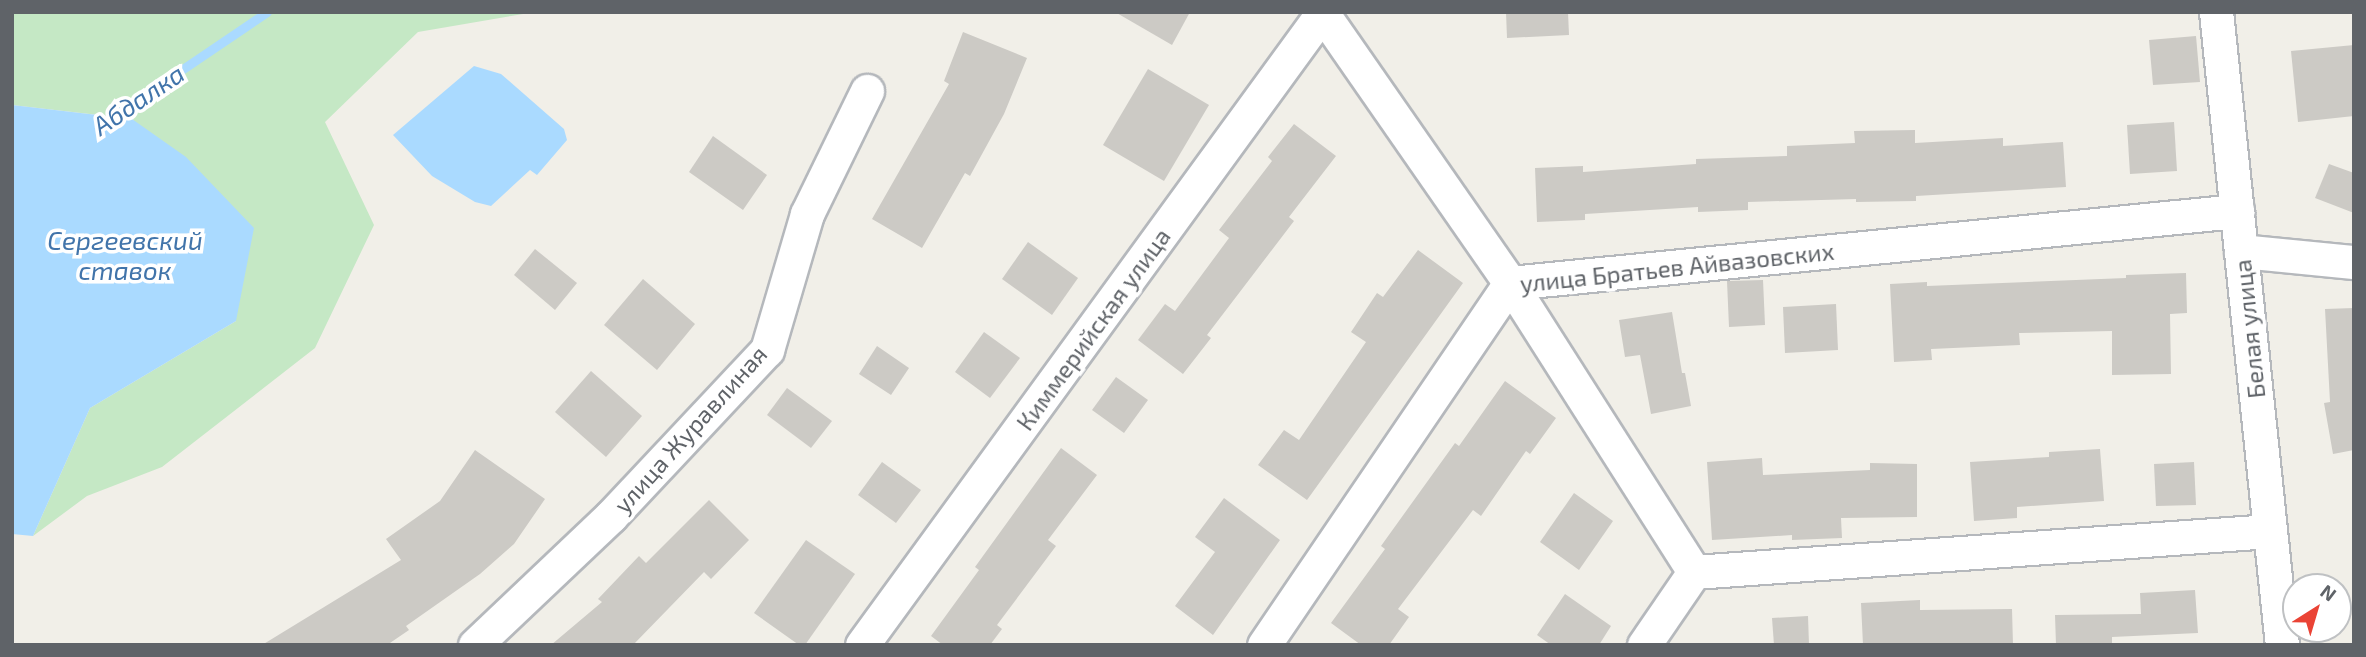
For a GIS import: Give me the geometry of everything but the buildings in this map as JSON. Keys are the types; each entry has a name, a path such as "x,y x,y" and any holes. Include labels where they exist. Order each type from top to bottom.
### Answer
{"street":[{"name":"Белая улица","path":"2216,12 2282,645"},
{"path":"1323,13 1510,283 1695,572"},
{"name":"Киммерийская улица","path":"862,645 1323,13"},
{"name":"улица Журавлиная","path":"475,645 611,516 767,350 807,214 867,91"},
{"name":"улица Братьев Айвазовских","path":"1264,645 1510,283 2237,211"},
{"path":"2241,251 2354,262"},
{"path":"1695,572 2270,531"},
{"path":"1644,645 1695,572"}],"green space":[{"path":"12,12 535,12 418,32 325,122 374,225 315,348 162,467 87,496 33,536 90,408 236,321 133,119 12,105"}],"water":[{"path":"474,66 501,74 564,129 567,140 537,175 530,170 491,206 475,202 432,176 393,135"},
{"name":"Сергеевский ставок","path":"12,105 132,119 186,157 254,228 236,321 90,408 33,536 12,534"}],"waterway":[{"name":"Абдалка","path":"103,123 267,12"}]}
